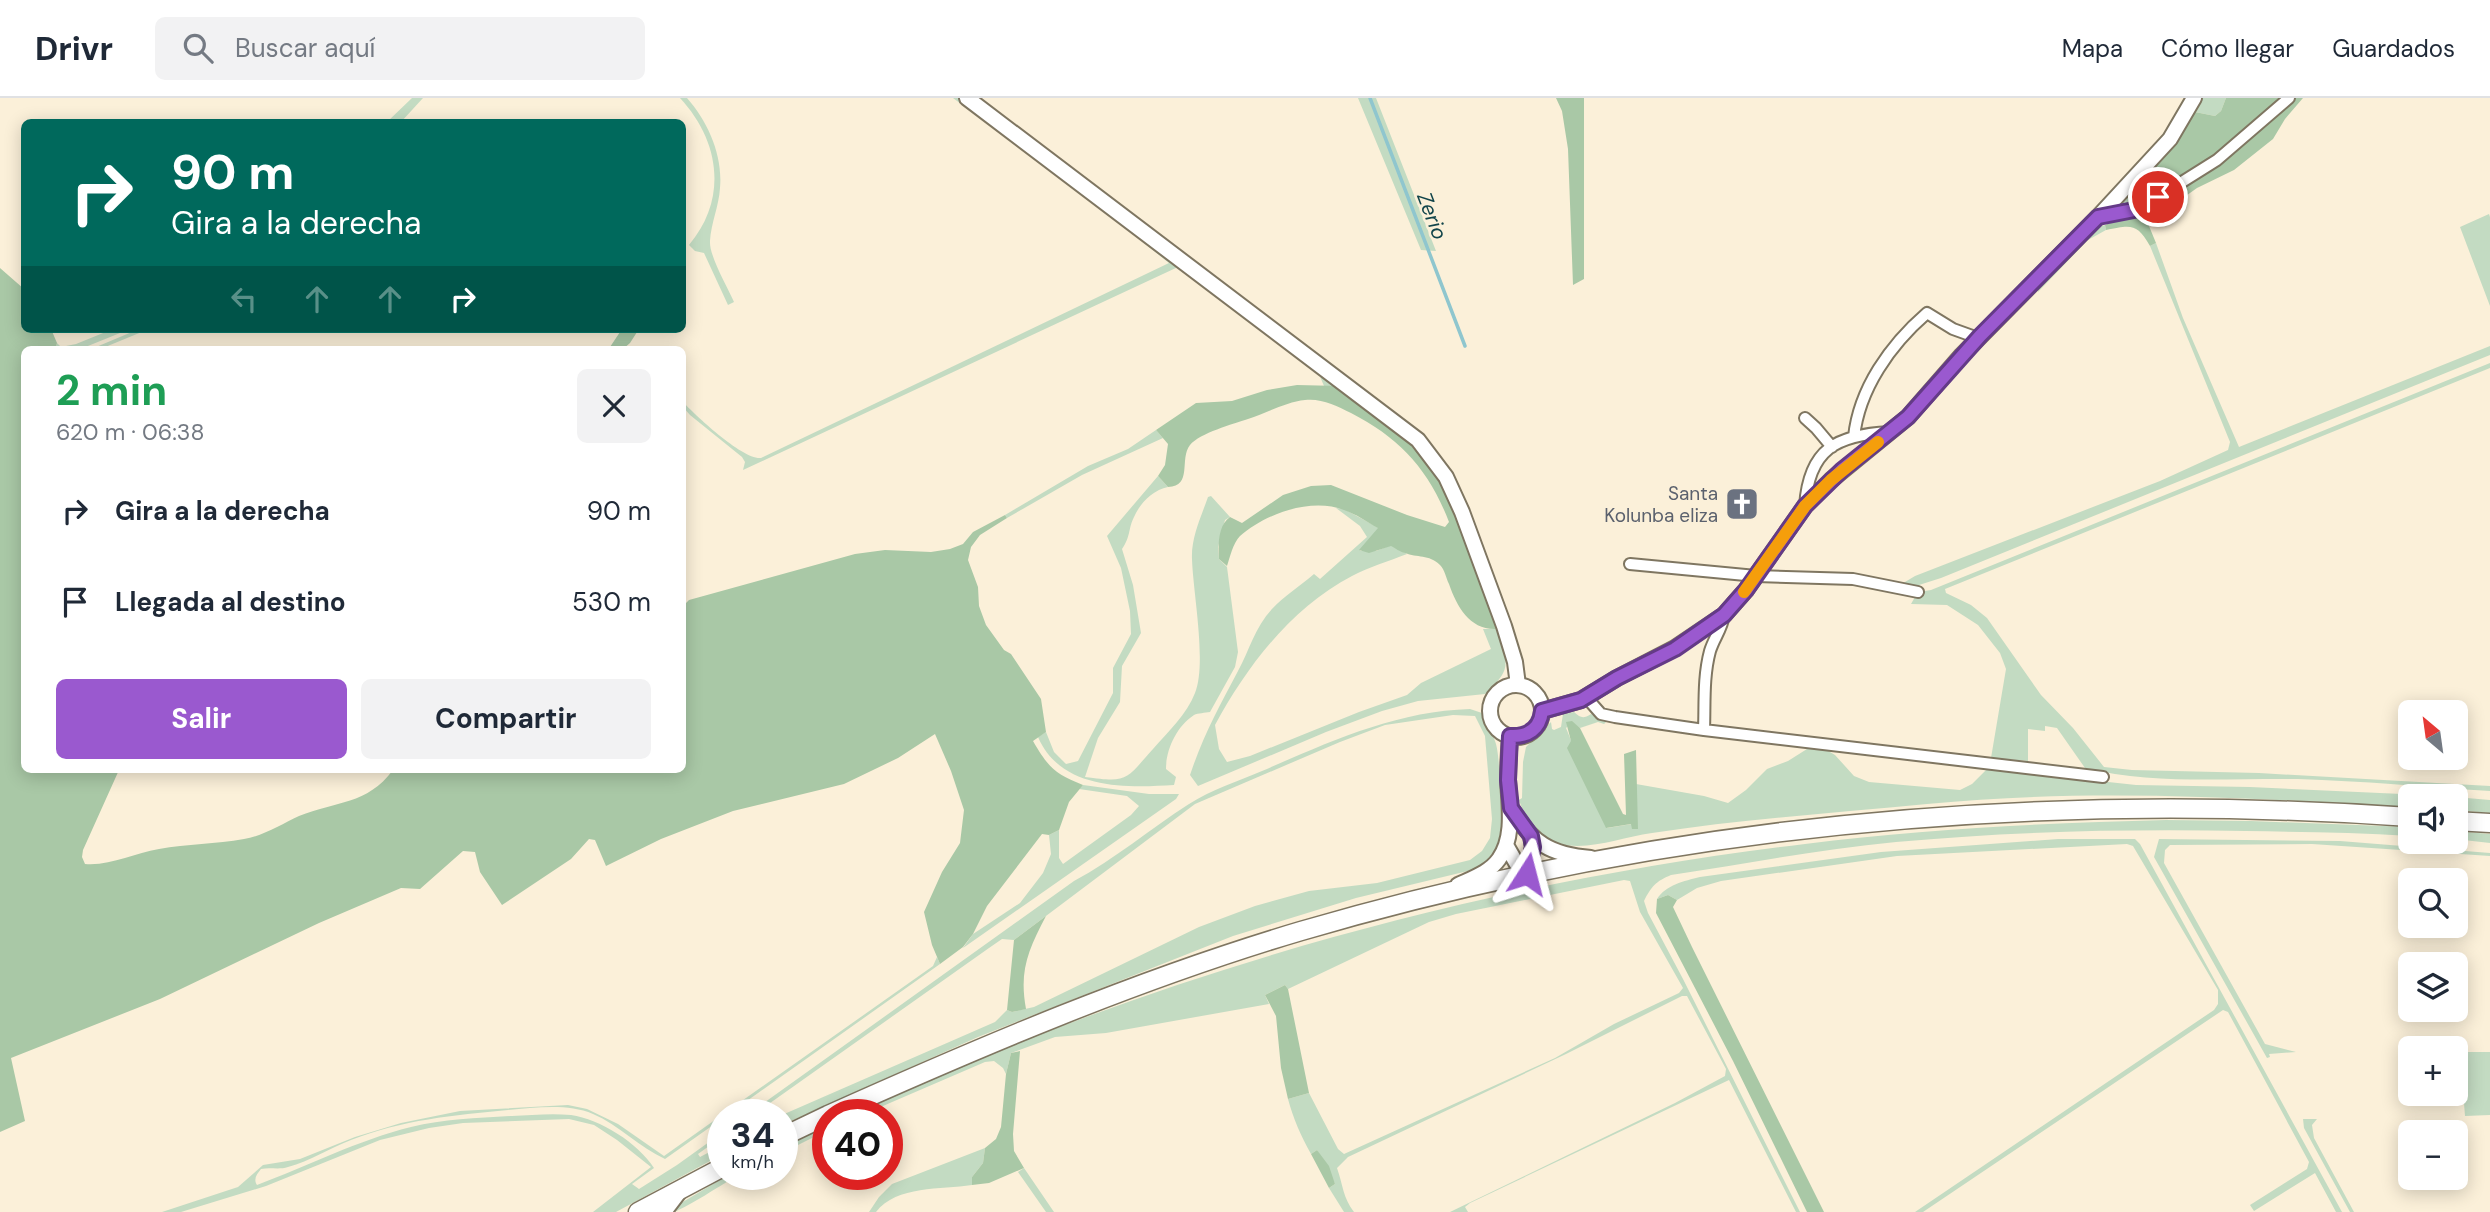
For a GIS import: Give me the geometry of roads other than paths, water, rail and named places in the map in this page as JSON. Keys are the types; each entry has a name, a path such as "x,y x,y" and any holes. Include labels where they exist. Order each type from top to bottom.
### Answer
{"main road":[{"path":"864,1099 989,1044 1147,983 1297,932 1430,896 1602,859 1746,835 1865,822 2023,811 2114,808 2318,811 2398,816"},
{"path":"2468,822 2490,823"},
{"path":"638,1212 707,1175"}],"street":[{"path":"967,98 1418,440 1446,477 1459,504 1504,626 1515,662 1518,685"},
{"path":"1542,711 1586,697 1675,649 1724,615 1756,576 1805,506 1838,473 1908,417 1978,338 2098,217 2170,139 2194,98"},
{"path":"2098,217 2139,209 2217,160 2289,98"},
{"path":"1854,437 1856,418 1871,382 1895,345 1927,313 1953,329 1978,338"},
{"path":"1805,418 1832,447"},
{"path":"1805,506 1807,480 1823,452 1865,433 1892,432"},
{"path":"1630,564 1756,576 1853,579 1918,592"},
{"path":"1704,730 1706,669 1711,648 1723,626 1724,615"},
{"path":"1518,685 1535,693 1542,711 1535,729 1523,736 1510,736 1496,728 1490,713 1494,696 1501,690 1518,685"},
{"path":"1586,697 1601,714 1704,730 2103,776"},
{"path":"1430,896 1484,873 1499,859 1506,845 1511,808 1508,780 1510,736"},
{"path":"1511,808 1531,836 1545,847 1567,856 1602,859"},
{"path":"1506,845 1517,866 1527,874 1533,847 1531,836"},
{"path":"664,1212 683,1187"}],"waterway":[{"name":"Zerio","path":"1370,98 1465,346"}],"place":[{"name":"Santa Kolunba eliza","path":"1742,504"}]}
